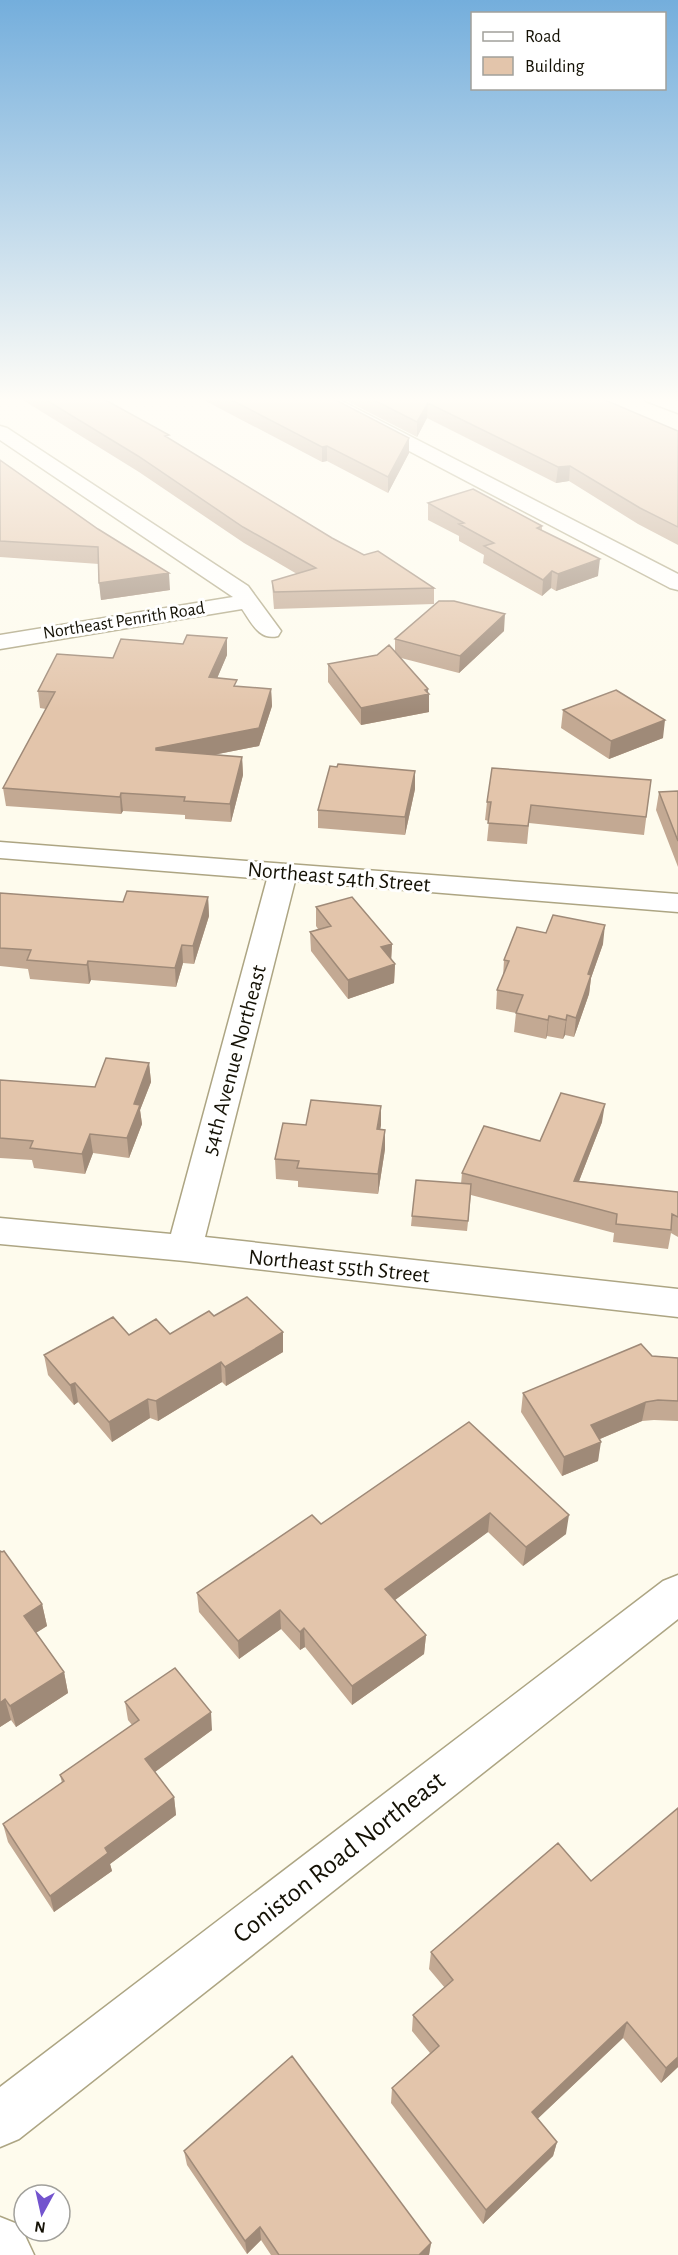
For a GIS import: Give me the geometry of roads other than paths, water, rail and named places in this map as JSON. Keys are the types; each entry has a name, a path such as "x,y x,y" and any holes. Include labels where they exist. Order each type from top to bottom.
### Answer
{"street":[{"path":"106,502 240,591 270,631"},
{"path":"523,502 678,583"},
{"name":"Northeast Penrith Road","path":"0,642 249,601"},
{"name":"Northeast 54th Street","path":"0,850 678,903"},
{"name":"54th Avenue Northeast","path":"184,1248 283,872"},
{"name":"Northeast 55th Street","path":"0,1231 184,1248 678,1303"},
{"name":"Coniston Road Northeast","path":"0,2120 678,1594"},
{"path":"0,2245 6,2255"}]}
